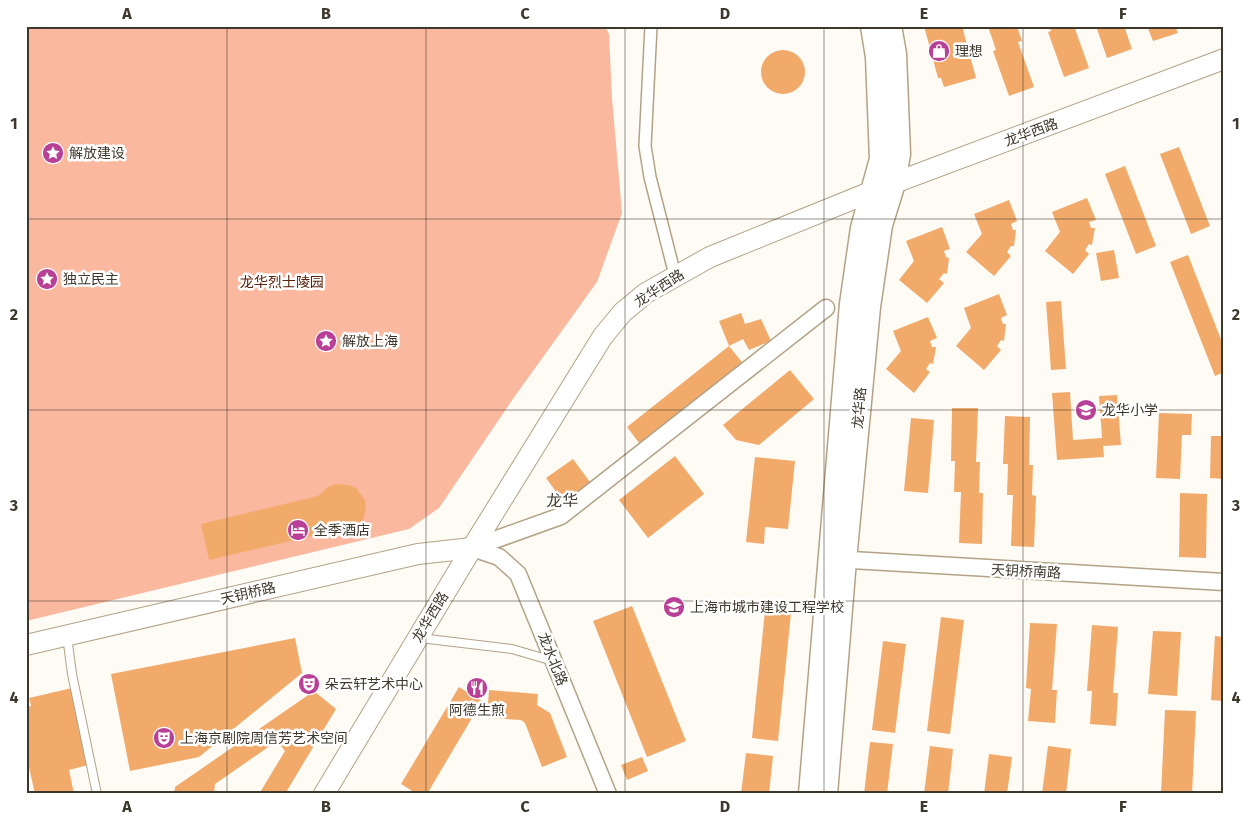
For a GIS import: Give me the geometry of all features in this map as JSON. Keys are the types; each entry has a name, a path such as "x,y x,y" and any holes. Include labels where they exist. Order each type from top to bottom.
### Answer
{"main road":[{"name":"龙华路","path":"826,794 851,304 862,228 881,159 877,57 872,26"},
{"name":"龙华路","path":"810,794 869,308 881,225 894,183 899,154 895,54 890,26"}],"street":[{"path":"651,26 645,146 650,177 675,275"},
{"name":"龙华西路","path":"324,794 472,548 607,330 623,312 646,293 710,257 873,191 1224,59"},
{"path":"472,548 561,516 826,308"},
{"name":"天钥桥路","path":"26,645 418,554 472,548"},
{"name":"龙水北路","path":"472,548 500,557 518,574 608,794"},
{"name":"天钥桥南路","path":"837,560 1224,582"}],"lane":[{"path":"67,635 72,674 97,794"},
{"path":"418,637 512,649 553,661"}],"green space":[{"name":"龙华烈士陵园","path":"26,26 605,26 609,34 612,98 622,213 597,282 515,396 439,508 409,529 26,621"}],"building":[{"path":"924,26 962,26 976,78 944,87 941,78 938,78"},
{"path":"988,26 1017,26 1022,41 1018,42 1034,87 1009,96 993,51 996,50"},
{"path":"1049,26 1074,26 1089,68 1064,77 1048,32 1051,31"},
{"path":"1096,26 1124,26 1132,49 1107,58"},
{"path":"1147,26 1175,26 1178,33 1153,41"},
{"path":"783,50 795,54 801,60 805,72 801,84 795,90 783,94 771,90 765,84 761,72 765,60 771,54"},
{"path":"1179,147 1210,226 1191,234 1160,154"},
{"path":"1125,166 1156,246 1136,254 1105,174"},
{"path":"1087,198 1096,220 1089,222 1091,228 1095,228 1092,245 1089,244 1085,250 1089,254 1073,274 1045,251 1060,232 1052,212"},
{"path":"1009,200 1017,221 1011,224 1013,230 1016,230 1014,246 1011,246 1007,252 1011,256 994,276 966,252 982,234 974,214"},
{"path":"942,227 950,249 944,251 946,257 949,258 947,274 944,273 939,279 944,283 927,303 899,280 914,261 906,241"},
{"path":"1114,250 1119,278 1101,281 1096,253"},
{"path":"1188,255 1224,347 1224,372 1215,376 1170,262"},
{"path":"999,294 1007,315 1001,318 1003,324 1006,324 1004,341 1001,340 997,346 1001,350 984,370 956,346 971,328 964,308"},
{"path":"1061,301 1066,369 1051,370 1046,302"},
{"path":"741,313 745,324 761,319 771,341 749,350 743,339 729,346 719,321"},
{"path":"928,317 937,338 930,341 932,347 936,347 933,364 930,363 926,369 930,372 914,393 886,369 901,351 893,331"},
{"path":"729,346 745,366 643,448 627,427"},
{"path":"790,370 814,399 759,445 736,440 723,425"},
{"path":"1070,392 1073,440 1102,438 1099,396 1117,395 1121,445 1103,446 1104,457 1057,460 1052,393"},
{"path":"952,408 978,408 976,462 980,462 979,493 983,493 982,544 959,543 961,492 954,492 955,461 951,461"},
{"path":"1159,413 1192,414 1191,435 1182,435 1180,479 1156,478"},
{"path":"1005,416 1030,417 1029,465 1033,465 1032,495 1036,496 1034,547 1011,546 1013,495 1007,495 1008,464 1003,464"},
{"path":"911,418 934,420 928,493 904,491"},
{"path":"1211,436 1224,436 1224,479 1210,478"},
{"path":"675,456 704,494 648,538 619,500"},
{"path":"755,457 795,461 788,529 765,527 764,544 746,542"},
{"path":"573,459 598,493 571,512 546,478"},
{"path":"335,484 349,485 356,488 365,500 366,507 363,522 353,532 339,535 329,532 209,560 201,524 318,496 328,487"},
{"path":"1180,493 1207,494 1206,558 1179,557"},
{"path":"632,606 686,741 647,757 593,621"},
{"path":"765,611 791,613 778,741 752,738"},
{"path":"941,617 964,620 950,734 927,731"},
{"path":"1030,623 1057,624 1052,690 1057,690 1055,723 1028,721 1031,689 1026,688"},
{"path":"1092,625 1118,627 1113,693 1118,693 1116,726 1090,724 1092,691 1087,691"},
{"path":"1153,631 1181,632 1177,696 1148,694"},
{"path":"1215,636 1224,637 1224,701 1211,700"},
{"path":"295,638 302,673 199,757 130,771 111,674"},
{"path":"883,641 906,644 895,733 872,730"},
{"path":"459,687 482,701 427,794 417,794 401,784"},
{"path":"72,688 88,765 69,770 74,794 35,794 26,754 26,707 31,706 29,698"},
{"path":"489,690 538,694 537,705 550,713 567,757 542,767 525,723 521,720 487,718"},
{"path":"314,691 336,709 285,794 259,794 285,751 277,741 215,784 214,794 174,794 175,787"},
{"path":"1165,710 1196,711 1192,794 1161,794"},
{"path":"870,742 893,744 887,794 864,794"},
{"path":"930,746 953,749 948,794 924,794"},
{"path":"1048,746 1071,749 1066,794 1042,794"},
{"path":"746,753 773,756 769,794 741,794"},
{"path":"989,754 1012,757 1007,794 984,794"},
{"path":"642,757 648,771 627,780 621,765"}],"place":[{"name":"理想","path":"939,51"},
{"name":"解放建设","path":"53,153"},
{"name":"独立民主","path":"47,279"},
{"name":"解放上海","path":"326,341"},
{"name":"龙华小学","path":"1086,410"},
{"name":"全季酒店","path":"298,530"},
{"name":"上海市城市建设工程学校","path":"674,607"},
{"name":"朵云轩艺术中心","path":"309,684"},
{"name":"阿德生煎","path":"477,688"},
{"name":"上海京剧院周信芳艺术空间","path":"164,738"}],"district":[{"name":"龙华","path":"562,500"}]}
